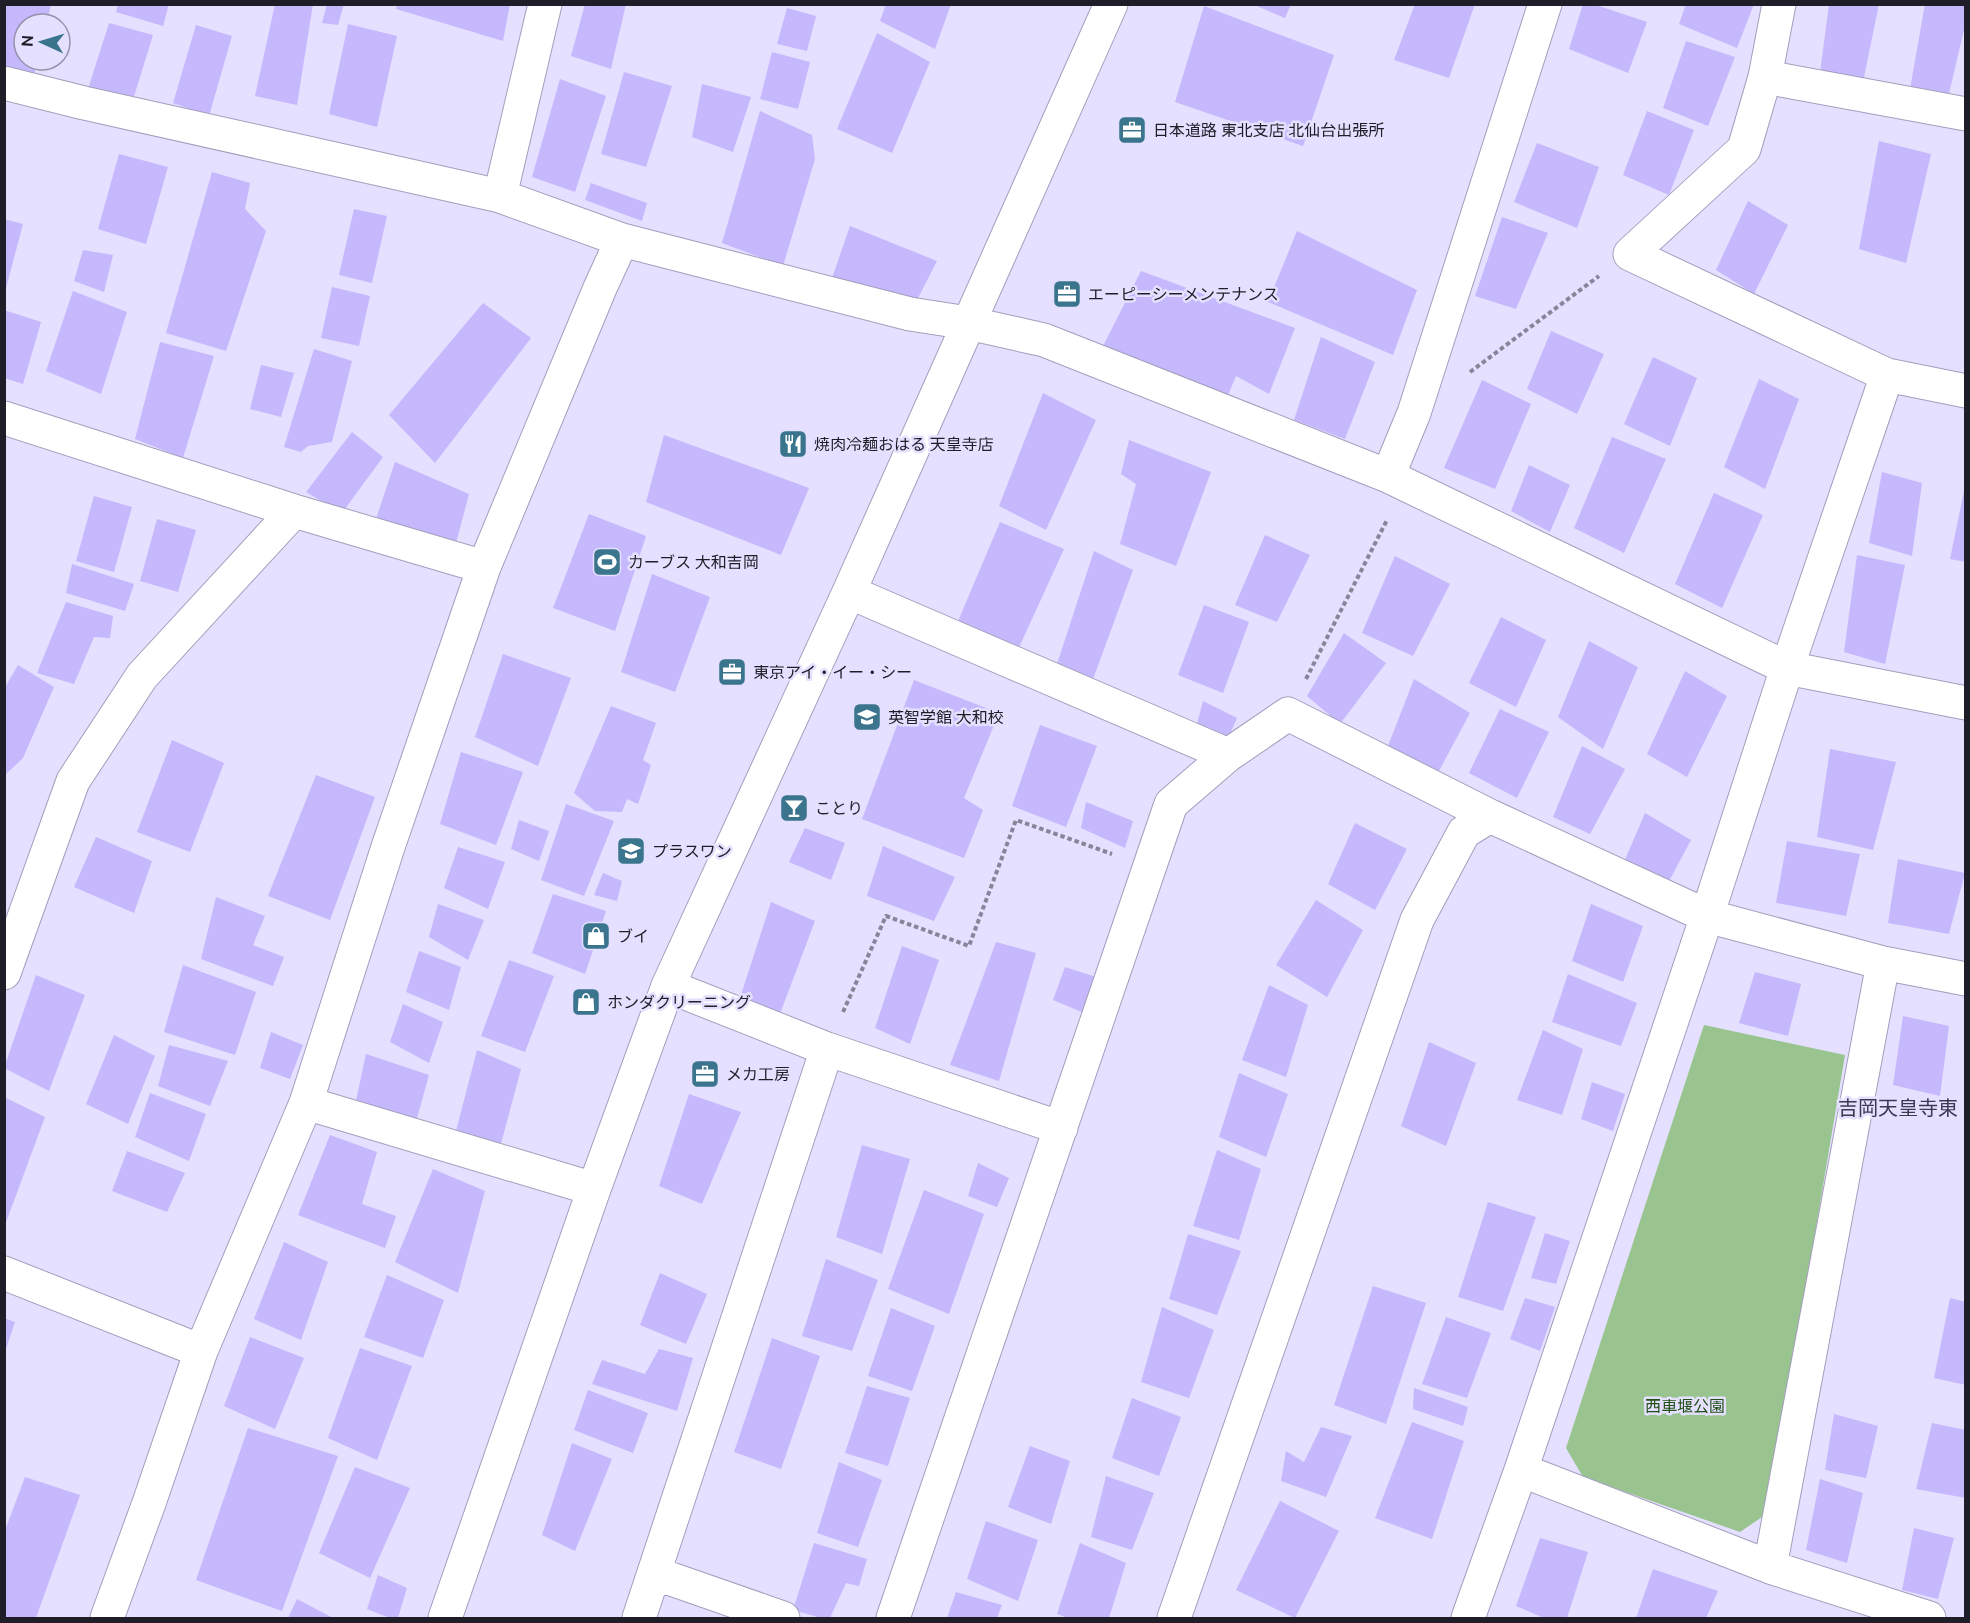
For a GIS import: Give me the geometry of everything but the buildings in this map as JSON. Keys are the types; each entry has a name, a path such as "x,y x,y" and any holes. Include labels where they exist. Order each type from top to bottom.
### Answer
{"street":[{"path":"500,195 544,4"},
{"path":"445,1618 594,1189 668,986 849,592 1111,4"},
{"path":"1388,476 1414,413 1545,4"},
{"path":"1779,4 1765,76 1744,149 1630,254 1887,375 1965,391"},
{"path":"1765,76 1965,114"},
{"path":"4,83 84,103 500,195 622,240 910,314 968,323 1044,340 1388,476 1786,668 1965,703"},
{"path":"107,1618 201,1351 306,1103 388,847 484,567 622,240"},
{"path":"1468,1618 1521,1470 1707,916 1786,668 1887,375"},
{"path":"4,418 294,511 484,567"},
{"path":"4,973 73,781 142,676 294,511"},
{"path":"849,592 1228,755"},
{"path":"893,1618 1171,804 1228,755 1287,714 1490,816 1707,916 1883,963 1965,979"},
{"path":"1174,1618 1417,920 1464,832 1490,816"},
{"path":"1770,1567 1883,963"},
{"path":"668,986 827,1049 1061,1128"},
{"path":"639,1618 827,1049"},
{"path":"306,1103 594,1189"},
{"path":"4,1273 201,1351"},
{"path":"1521,1470 1770,1567 1929,1618"},
{"path":"654,1573 783,1618"}],"path":[{"path":"1414,413 1630,254"},
{"path":"1287,714 1392,511 1388,476"},
{"path":"827,1049 886,916 969,946 1016,820 1149,867"}],"green space":[{"name":"西車堰公園","path":"1704,1025 1845,1055 1768,1513 1740,1532 1583,1477 1566,1448"}],"place":[{"name":"日本道路 東北支店 北仙台出張所","path":"1132,130"},
{"name":"エーピーシーメンテナンス","path":"1067,294"},
{"name":"焼肉冷麺おはる 天皇寺店","path":"793,444"},
{"name":"カーブス 大和吉岡","path":"607,562"},
{"name":"東京アイ・イー・シー","path":"732,672"},
{"name":"英智学館 大和校","path":"867,717"},
{"name":"ことり","path":"794,808"},
{"name":"プラスワン","path":"631,851"},
{"name":"ブイ","path":"596,936"},
{"name":"ホンダクリーニング","path":"586,1002"},
{"name":"メカ工房","path":"705,1074"}],"district":[{"name":"吉岡天皇寺東","path":"1898,1108"}]}
